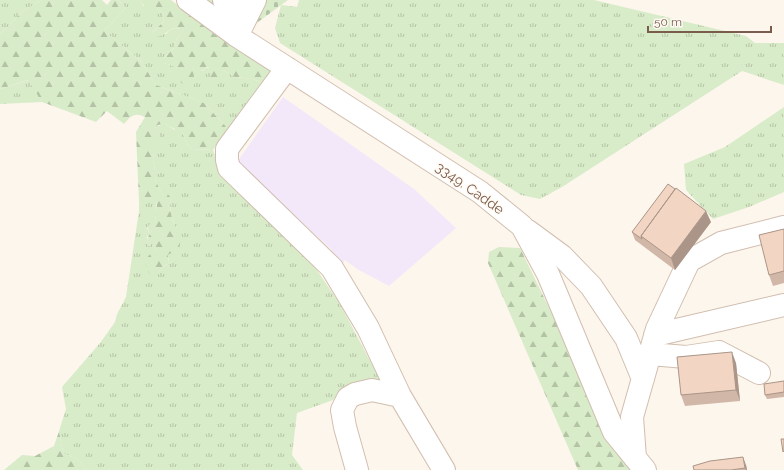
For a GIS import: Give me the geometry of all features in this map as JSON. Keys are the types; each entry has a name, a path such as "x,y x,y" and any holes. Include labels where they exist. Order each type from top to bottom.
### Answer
{"street":[{"name":"3349. Cadde","path":"188,0 246,18 287,68 480,192 522,226 548,274 614,432 640,464"},
{"path":"224,0 246,18"},
{"path":"287,68 227,149 226,160 229,168 332,268 368,328 400,396 444,470"},
{"path":"522,226 562,256 591,286 626,338 643,379"},
{"path":"640,464 632,417 657,329 689,261 722,243 784,227"},
{"path":"653,345 784,305"},
{"path":"653,345 686,357 719,352 759,372"},
{"path":"357,470 345,427 342,410 348,398 355,394 372,390 400,396"}],"shaded area":[{"path":"283,97 414,189 456,228 389,286 357,269 345,260 343,263 329,254 332,250 237,162"}],"green space":[{"path":"0,0 42,0 24,10 0,34"},
{"path":"42,0 102,0 107,5 111,0 118,0 126,8 104,31 140,60 156,85 204,103 228,129 213,150 192,149 186,143 184,135 175,132 175,129 168,126 166,123 156,126 155,129 159,133 160,138 155,144 153,160 155,178 161,192 166,192 171,198 171,214 178,232 180,245 176,252 168,255 169,263 161,268 155,280 149,273 144,261 156,248 156,240 154,240 150,246 147,245 147,242 150,234 148,226 156,221 154,211 157,203 154,198 149,199 146,204 142,205 139,202 136,132 145,117 135,115 124,124 107,111 96,122 42,102 28,80 0,89 0,34 24,10"},
{"path":"118,0 140,0 143,6 156,7 163,14 164,21 152,33 166,34 172,29 180,29 180,36 177,38 174,48 164,58 164,63 176,67 178,77 194,77 192,68 202,71 206,67 210,69 211,72 223,70 235,77 253,79 263,83 228,129 204,103 156,85 140,60 104,31 126,8"},
{"path":"140,0 171,0 222,40 272,69 263,83 253,79 235,77 223,70 220,76 213,79 210,75 211,72 208,67 200,71 193,68 194,85 184,85 179,80 176,67 164,63 164,58 174,48 177,38 180,36 180,29 172,29 161,36 153,36 152,33 164,21 163,14 156,7 148,8 144,6"},
{"path":"208,0 288,0 247,30"},
{"path":"299,0 594,0 746,36 755,43 784,43 784,85 742,71 562,187 540,199 521,195 280,43 275,28 281,5 297,7"},
{"path":"29,80 42,102 0,104 0,89"},
{"path":"784,107 784,192 749,207 713,219 686,190 684,164 725,147"},
{"path":"166,123 168,126 184,135 186,143 192,149 213,150 221,170 272,220 314,266 340,304 368,357 385,384 337,396 333,400 297,413 292,455 303,470 87,470 77,459 63,453 59,431 66,409 62,387 100,343 115,322 117,314 126,297 139,211 139,202 142,205 154,197 157,202 155,212 156,221 147,228 150,234 147,237 147,244 152,242 154,239 156,240 156,248 154,251 155,279 161,268 169,263 168,255 170,253 175,225 171,215 171,198 161,192 158,186 155,178 153,160 155,129 156,126"},
{"path":"499,247 520,248 615,444 636,470 578,470 488,263 489,252"},
{"path":"59,431 63,453 77,459 87,470 4,470 22,455 35,456 54,446"}],"building":[{"path":"668,184 675,189 641,236 642,239 632,232"},
{"path":"676,188 706,211 671,258 641,236"},
{"path":"784,229 784,271 769,275 759,235"},
{"path":"732,352 736,390 681,395 677,357"},
{"path":"784,381 784,392 765,395 764,384"},
{"path":"781,439 784,439 783,452"},
{"path":"743,457 745,468 731,470 694,470 693,466 710,461"}]}
